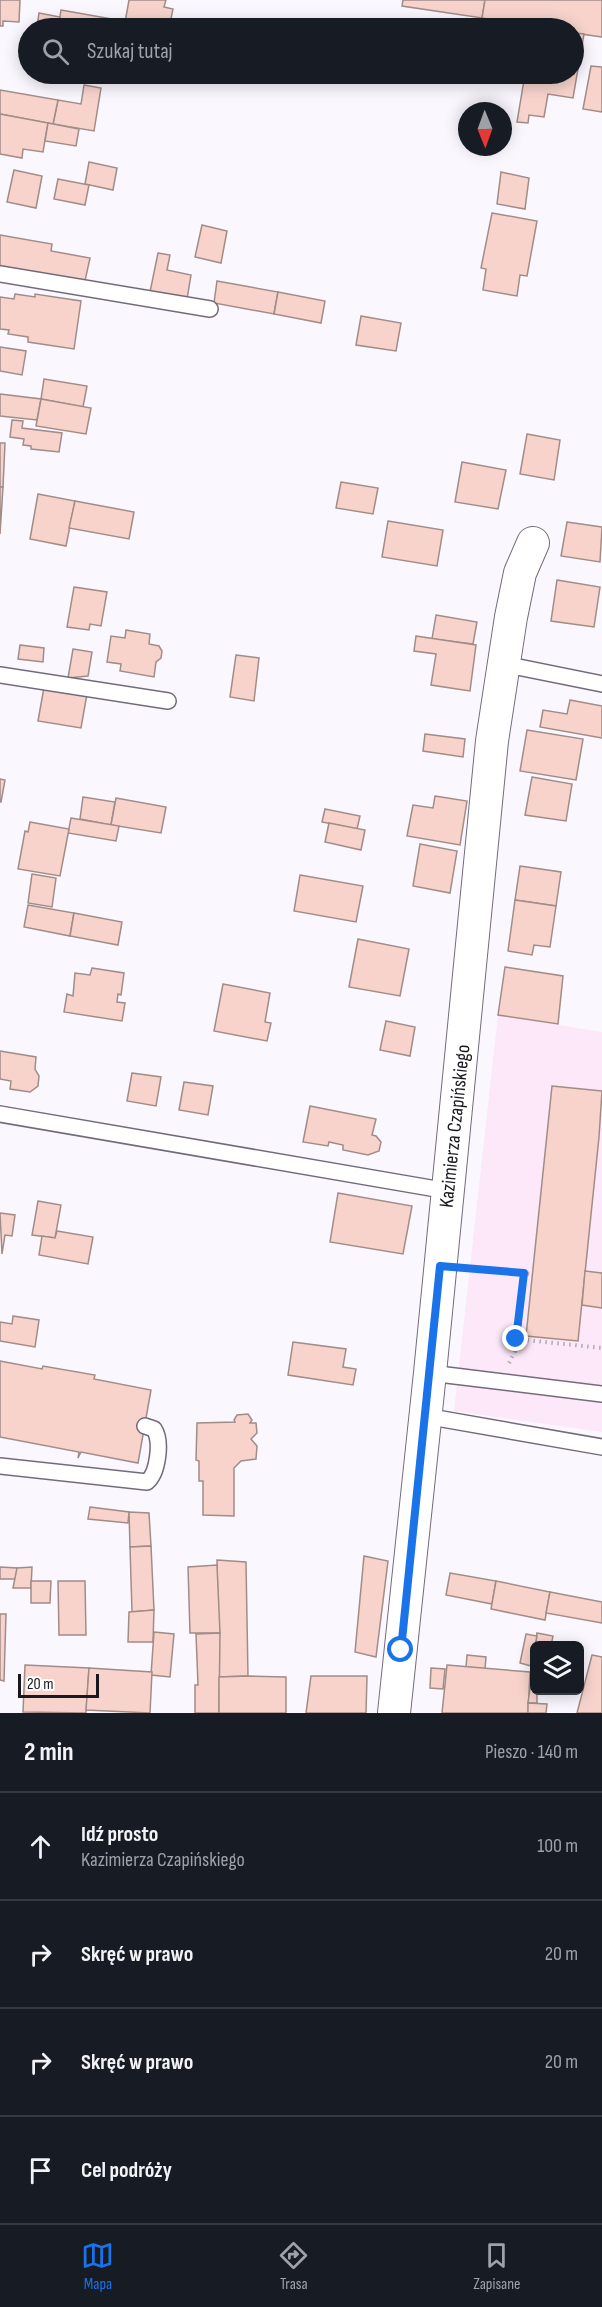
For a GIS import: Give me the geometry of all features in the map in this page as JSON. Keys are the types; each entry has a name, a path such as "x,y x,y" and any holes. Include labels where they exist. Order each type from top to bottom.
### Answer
{"street":[{"name":"Kazimierza Czapińskiego","path":"394,1713 492,741 503,664 520,573 533,543"}],"lane":[{"path":"0,274 210,309"},
{"path":"503,664 602,684"},
{"path":"0,675 168,701"},
{"path":"0,1114 448,1191"},
{"path":"430,1373 602,1394"},
{"path":"425,1416 602,1447"},
{"path":"0,1466 147,1482 152,1477 155,1467 158,1438 154,1429 145,1426"}],"path":[{"path":"440,1266 532,1274"},
{"path":"515,1352 524,1273"},
{"path":"516,1339 602,1348"}],"shaded area":[{"path":"498,1015 602,1032 602,1432 454,1411"}],"building":[{"path":"0,0 20,0 18,22 3,21 3,26 0,26"},
{"path":"129,0 166,0 164,7 173,9 171,18 126,18"},
{"path":"403,0 485,0 482,18 402,6"},
{"path":"485,0 602,0 602,37 584,34 584,18 482,18"},
{"path":"61,10 107,18 60,18"},
{"path":"39,13 60,17 60,18 38,18"},
{"path":"591,66 602,67 602,112 583,109"},
{"path":"523,84 575,84 573,98 548,94 544,117 529,115 528,123 517,122"},
{"path":"84,85 101,88 94,131 53,124 58,100 81,104"},
{"path":"0,90 58,100 53,124 0,114"},
{"path":"0,114 48,123 43,152 23,149 22,158 0,154"},
{"path":"48,123 79,129 76,146 45,141"},
{"path":"89,162 117,168 113,190 85,184"},
{"path":"14,170 42,176 36,208 7,202"},
{"path":"501,172 529,178 525,209 497,204"},
{"path":"58,179 89,185 85,205 54,199"},
{"path":"492,213 537,221 527,276 520,275 517,296 483,290 486,269 481,268"},
{"path":"202,225 227,231 221,263 195,257"},
{"path":"0,235 52,244 51,251 90,258 85,281 0,266"},
{"path":"158,253 170,255 167,270 191,275 187,299 150,292"},
{"path":"217,281 278,292 274,314 214,303"},
{"path":"278,292 325,301 321,323 274,314"},
{"path":"15,294 35,297 35,294 81,301 74,349 28,342 28,337 8,334 9,330 0,329 0,297 14,299"},
{"path":"361,316 401,323 396,351 356,345"},
{"path":"0,347 26,351 22,375 0,371"},
{"path":"44,379 87,386 83,407 41,399"},
{"path":"0,394 41,399 37,420 0,416"},
{"path":"41,399 91,408 86,434 36,426"},
{"path":"12,420 23,421 22,428 62,433 59,452 31,449 31,446 23,445 24,439 10,437"},
{"path":"527,434 560,440 554,480 520,474"},
{"path":"0,443 5,443 3,487 0,487"},
{"path":"462,462 506,470 498,509 455,502"},
{"path":"341,482 378,488 373,514 336,508"},
{"path":"0,487 3,487 0,534"},
{"path":"38,494 75,501 66,546 30,539"},
{"path":"75,501 134,512 129,539 69,528"},
{"path":"388,521 443,530 437,566 382,557"},
{"path":"567,522 602,527 600,562 561,556"},
{"path":"557,580 600,587 594,627 551,621"},
{"path":"74,587 107,592 101,626 90,624 89,630 67,627"},
{"path":"436,615 477,622 473,644 432,639"},
{"path":"126,630 150,634 149,644 159,646 162,651 161,658 156,662 154,677 120,671 121,664 107,662 111,636 125,638"},
{"path":"416,636 476,645 470,691 431,685 436,654 414,651"},
{"path":"20,645 44,648 43,662 18,659"},
{"path":"73,649 92,652 88,676 68,678"},
{"path":"236,655 259,658 254,701 230,697"},
{"path":"44,687 87,694 81,728 38,721"},
{"path":"570,700 602,706 602,738 540,727 543,710 567,714"},
{"path":"527,730 583,739 576,780 520,771"},
{"path":"425,734 465,739 463,757 423,751"},
{"path":"532,777 572,784 566,821 525,815"},
{"path":"0,779 5,780 1,802 0,802"},
{"path":"435,796 467,801 460,845 407,836 413,805 433,808"},
{"path":"83,797 115,802 111,825 80,819"},
{"path":"116,798 166,807 161,833 111,825"},
{"path":"325,809 360,816 357,829 322,822"},
{"path":"71,818 119,826 116,841 68,833"},
{"path":"30,822 69,829 60,876 18,869 25,831 28,832"},
{"path":"329,823 365,830 361,850 325,842"},
{"path":"420,844 457,851 450,893 413,886"},
{"path":"520,866 561,872 556,906 515,900"},
{"path":"32,874 56,878 52,907 28,903"},
{"path":"300,875 363,886 356,922 294,911"},
{"path":"515,900 556,906 550,947 534,945 532,955 508,951"},
{"path":"28,905 74,913 70,936 24,927"},
{"path":"74,913 122,922 118,945 70,936"},
{"path":"358,939 409,949 400,996 349,987"},
{"path":"505,967 563,976 558,1024 498,1015"},
{"path":"92,968 124,973 121,995 118,994 117,1002 125,1003 122,1021 64,1012 67,994 73,996 75,973 90,975"},
{"path":"223,984 270,993 265,1022 271,1023 267,1041 214,1031"},
{"path":"386,1021 415,1027 410,1056 380,1050"},
{"path":"0,1051 36,1057 35,1069 39,1076 38,1086 30,1092 10,1089 11,1081 0,1079"},
{"path":"132,1073 161,1077 156,1106 127,1101"},
{"path":"184,1082 213,1086 208,1115 179,1110"},
{"path":"552,1086 602,1091 578,1341 526,1336"},
{"path":"310,1106 376,1119 372,1135 381,1142 379,1151 368,1155 343,1150 343,1145 329,1142 328,1146 303,1142"},
{"path":"338,1193 412,1206 403,1254 330,1242"},
{"path":"38,1201 61,1205 55,1238 32,1235"},
{"path":"0,1213 15,1215 12,1236 5,1235 2,1254"},
{"path":"57,1231 93,1237 88,1264 39,1255 42,1236 55,1238"},
{"path":"585,1271 602,1273 602,1308 582,1305"},
{"path":"13,1316 39,1320 35,1347 0,1341 0,1322 12,1324"},
{"path":"293,1342 346,1349 343,1367 356,1369 353,1385 288,1375"},
{"path":"0,1361 95,1375 94,1379 151,1390 138,1463 81,1452 78,1458 79,1452 0,1437"},
{"path":"248,1414 252,1420 250,1423 256,1423 257,1433 251,1439 257,1446 256,1459 241,1461 234,1468 234,1516 203,1515 203,1481 199,1481 199,1461 196,1460 197,1423 235,1422 237,1415"},
{"path":"90,1507 129,1512 128,1523 88,1519"},
{"path":"129,1512 149,1513 151,1546 130,1547"},
{"path":"151,1546 154,1610 132,1612 130,1547"},
{"path":"364,1556 388,1561 376,1657 355,1652"},
{"path":"217,1560 246,1562 248,1676 219,1677"},
{"path":"217,1565 220,1633 190,1633 188,1567"},
{"path":"0,1567 17,1568 16,1579 0,1579"},
{"path":"32,1567 31,1588 13,1588 17,1568"},
{"path":"450,1573 496,1581 492,1604 446,1595"},
{"path":"31,1581 51,1581 50,1603 31,1603"},
{"path":"58,1581 85,1581 86,1635 59,1635"},
{"path":"496,1581 550,1592 545,1620 491,1609"},
{"path":"550,1592 602,1602 602,1623 546,1613"},
{"path":"154,1610 153,1642 128,1642 129,1612"},
{"path":"0,1614 6,1614 4,1681 0,1680"},
{"path":"154,1632 174,1634 170,1677 151,1675"},
{"path":"220,1633 219,1713 195,1713 195,1685 198,1685 196,1634"},
{"path":"537,1633 553,1636 552,1641 536,1641"},
{"path":"526,1634 537,1636 536,1641 530,1641 530,1666 520,1663"},
{"path":"467,1655 486,1657 485,1669 466,1667"},
{"path":"592,1655 602,1657 602,1713 577,1713 582,1695 584,1695"},
{"path":"25,1665 89,1668 86,1713 23,1712"},
{"path":"447,1665 530,1672 528,1713 442,1713"},
{"path":"89,1668 152,1672 150,1713 86,1710"},
{"path":"431,1668 445,1669 443,1689 430,1688"},
{"path":"311,1676 367,1676 366,1713 306,1713"},
{"path":"219,1677 286,1677 286,1713 219,1713"},
{"path":"530,1689 530,1695 537,1695 537,1703 528,1703"},
{"path":"528,1703 547,1704 546,1713 528,1713"}],"route":[{"path":"401,1650 440,1266 524,1273 516,1339"}]}
